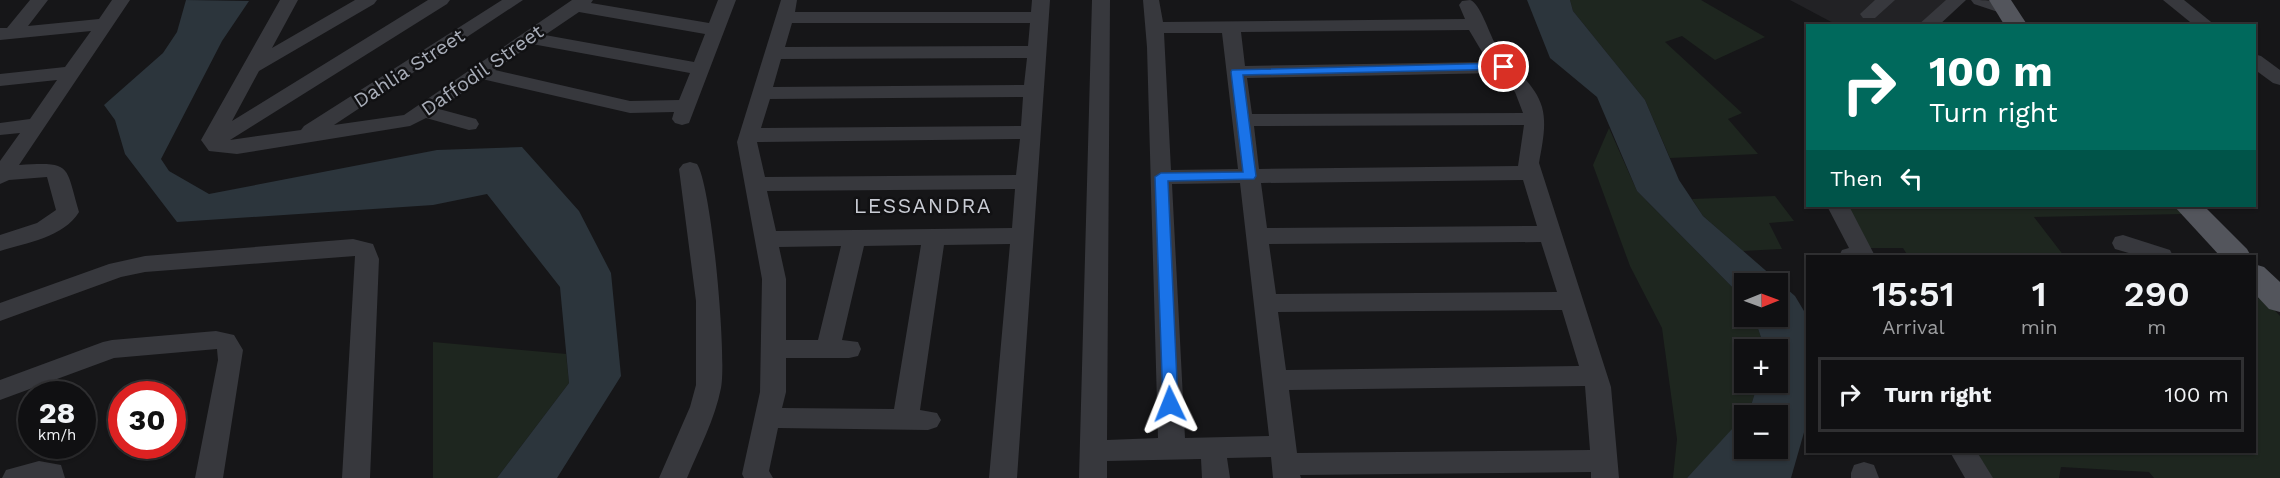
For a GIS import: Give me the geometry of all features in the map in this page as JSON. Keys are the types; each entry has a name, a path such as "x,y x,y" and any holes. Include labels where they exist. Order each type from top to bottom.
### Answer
{"main road":[{"path":"2189,207 2235,255"},
{"path":"2256,277 2280,301"}],"street":[{"path":"7,34 39,0"},
{"path":"2,175 121,0"},
{"path":"251,68 368,0"},
{"path":"212,142 441,0"},
{"name":"Dahlia Street","path":"304,136 514,0"},
{"path":"477,72 630,107 684,113 727,0"},
{"path":"1093,478 1101,0"},
{"path":"1869,14 1886,0"},
{"path":"1928,24 1957,0"},
{"path":"1980,0 2007,11"},
{"path":"2172,0 2204,24"},
{"path":"1151,1 1172,449"},
{"path":"212,142 211,140 251,68 291,3"},
{"path":"579,3 716,30"},
{"name":"Daffodil Street","path":"416,115 579,3"},
{"path":"759,478 755,474 773,392 774,279 747,142 787,9 1040,8 1003,478"},
{"path":"1093,451 1213,448 1285,463 1605,469 1598,387 1528,163 1534,128 1532,107 1514,78 1491,53 1472,14 1231,27 1154,28"},
{"path":"7,34 105,24"},
{"path":"1231,27 1285,463"},
{"path":"528,38 701,69"},
{"path":"773,53 1037,52"},
{"path":"2256,61 2280,79"},
{"path":"1236,72 1504,67"},
{"path":"0,80 72,72"},
{"path":"762,93 1034,91"},
{"path":"212,142 216,146 225,148 416,115 469,124"},
{"path":"1243,120 1533,118"},
{"path":"0,129 37,124"},
{"path":"749,135 1030,132"},
{"path":"673,478 710,385 708,302 690,169"},
{"path":"0,243 43,229 62,219 68,212 57,174 52,170 2,175"},
{"path":"1161,177 1531,173"},
{"path":"755,184 1026,182"},
{"path":"1839,207 1864,255"},
{"path":"1257,236 1551,234"},
{"path":"766,239 1022,236"},
{"path":"767,418 917,420 934,237"},
{"path":"773,349 838,349 854,238"},
{"path":"2123,243 2159,255"},
{"path":"0,312 117,270 145,264 353,248 365,250 368,260 356,478"},
{"path":"1265,303 1572,301"},
{"path":"0,390 112,349 216,340 225,342 231,350 230,360 209,478"},
{"path":"1275,380 1595,376"},
{"path":"1213,448 1216,478"},
{"path":"1964,453 1979,478"},
{"path":"16,478 39,472 51,473 51,478"}],"shaded area":[{"path":"186,0 249,1 222,41 161,159 169,171 209,194 437,150 522,147 579,211 611,273 621,376 557,478 497,478 569,383 560,287 487,194 433,205 177,222 125,154 115,120 104,105 163,53 177,32"},
{"path":"1527,0 1570,0 1573,11 1645,100 1679,180 1703,216 1769,273 1734,273 1734,289 1637,191 1597,97 1550,58"},
{"path":"1570,0 1701,0 1765,37 1715,60 1682,36 1665,42 1742,113 1728,119 1758,154 1670,158 1645,100 1573,11"},
{"path":"1790,0 1951,0 1923,24 1835,24"},
{"path":"1609,128 1637,191 1734,289 1734,327 1757,327 1762,339 1734,339 1734,393 1755,393 1751,405 1734,405 1734,428 1687,478 1673,478 1677,439 1662,328 1630,266 1593,165"},
{"path":"1775,196 1794,221 1769,223 1782,249 1743,251 1703,216 1692,199"},
{"path":"1846,207 2176,207 2183,214 2034,217 2063,255 1907,255 1903,248 1868,248"},
{"path":"1788,290 1795,296 1806,314 1806,426 1791,478 1687,478 1734,427 1734,459 1788,459 1788,405 1751,405 1755,393 1788,393 1788,339 1762,339 1757,327 1788,327"},
{"path":"2263,298 2280,316 2280,478 2154,478 2149,472 2061,467 2059,478 1985,478 1971,453 2256,453 2256,299"},
{"path":"433,342 566,354 569,383 497,478 433,478"}],"district":[{"name":"LESSANDRA","path":"923,205"}],"route":[{"path":"1170,404 1161,177 1250,176 1236,72 1504,67"}]}
